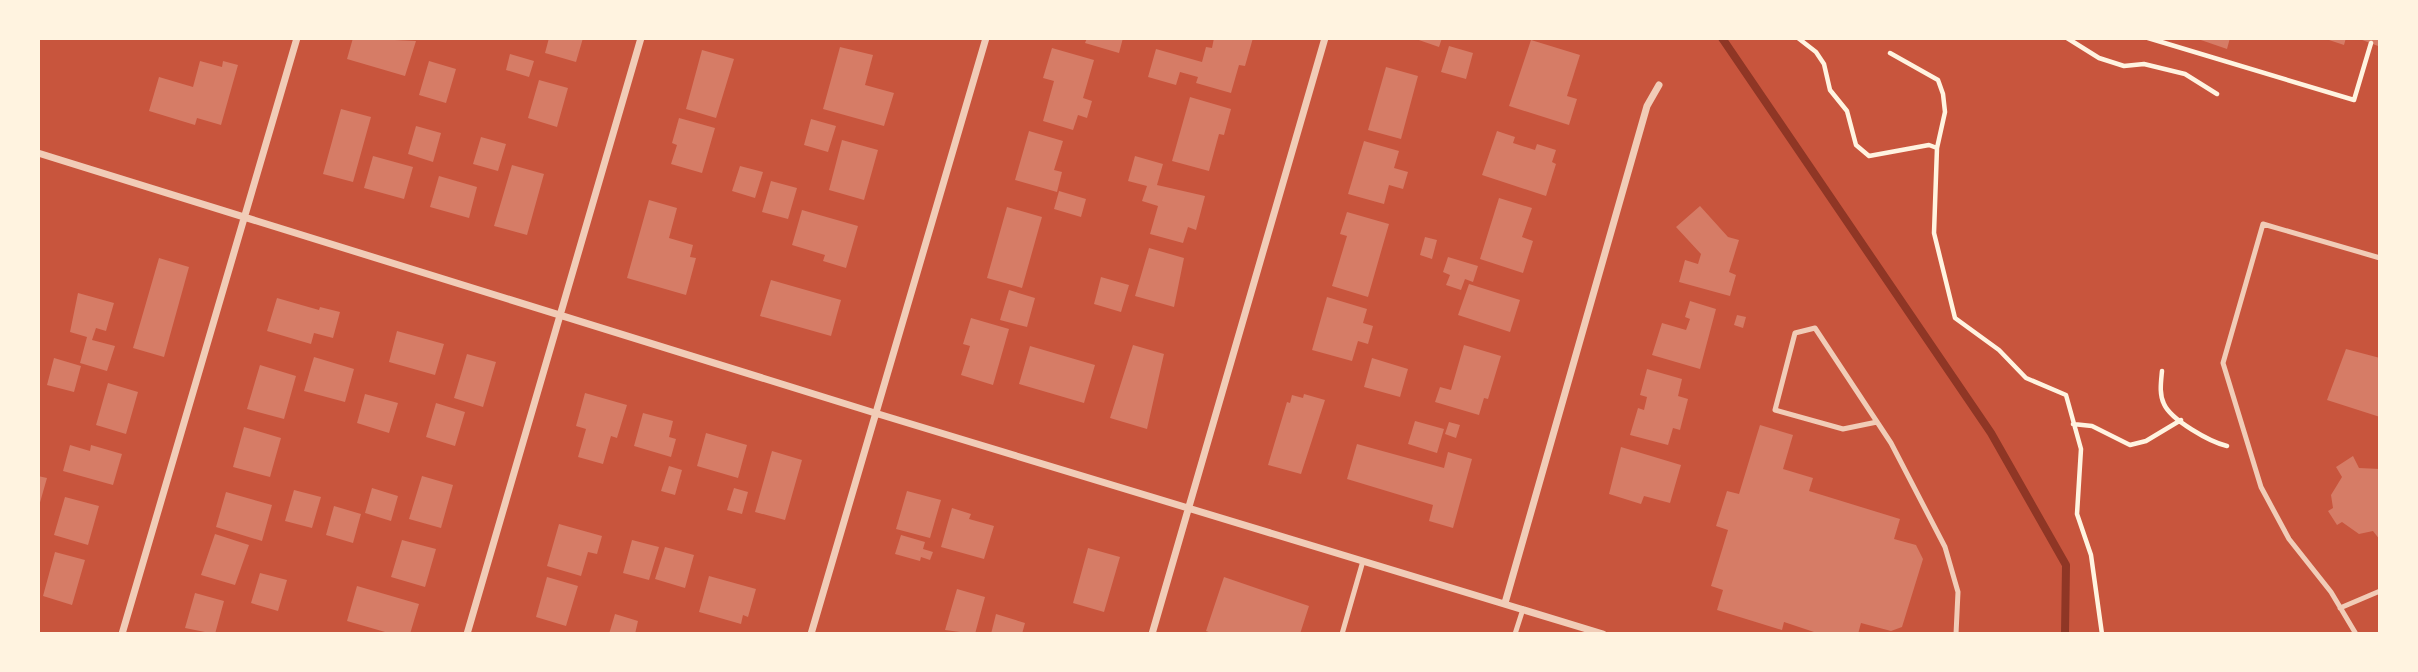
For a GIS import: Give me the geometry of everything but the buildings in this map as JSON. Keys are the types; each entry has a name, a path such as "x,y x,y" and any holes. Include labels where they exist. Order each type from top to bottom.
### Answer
{"street":[{"path":"122,634 297,38"},
{"path":"467,634 642,38"},
{"path":"811,634 986,38"},
{"path":"1152,634 1325,38"},
{"path":"1505,603 1647,106 1659,85"},
{"path":"38,153 561,313 875,413 1603,634"}],"lane":[{"path":"2356,634 2289,539 2261,487 2223,363 2263,224 2379,258"},
{"path":"1877,422 1843,429 1775,410 1795,333 1815,328 1891,443 1945,547 1958,592 1956,634"},
{"path":"1342,634 1363,561"},
{"path":"2340,608 2379,591"},
{"path":"1515,634 1523,609"},
{"path":"1570,634 1573,624"}],"path":[{"path":"1798,38 1816,52 1824,64 1830,90 1847,111 1849,127 1862,153 1870,156 1929,145 1937,148"},
{"path":"2067,38 2099,58 2124,66 2144,64 2185,74 2217,94"},
{"path":"2148,38 2354,100 2371,43"},
{"path":"1890,52 1938,80 1945,112 1937,148 1934,233 1944,285 1953,303 1955,318 1999,350 2026,378 2066,395 2081,449 2077,514 2091,555 2102,634"},
{"path":"2162,371 2160,390 2163,402 2181,420 2211,442 2227,446"},
{"path":"2073,424 2092,426 2119,437 2130,445 2146,441 2181,420"}],"waterway":[{"path":"1722,38 1991,433 2066,565 2065,634"}]}
